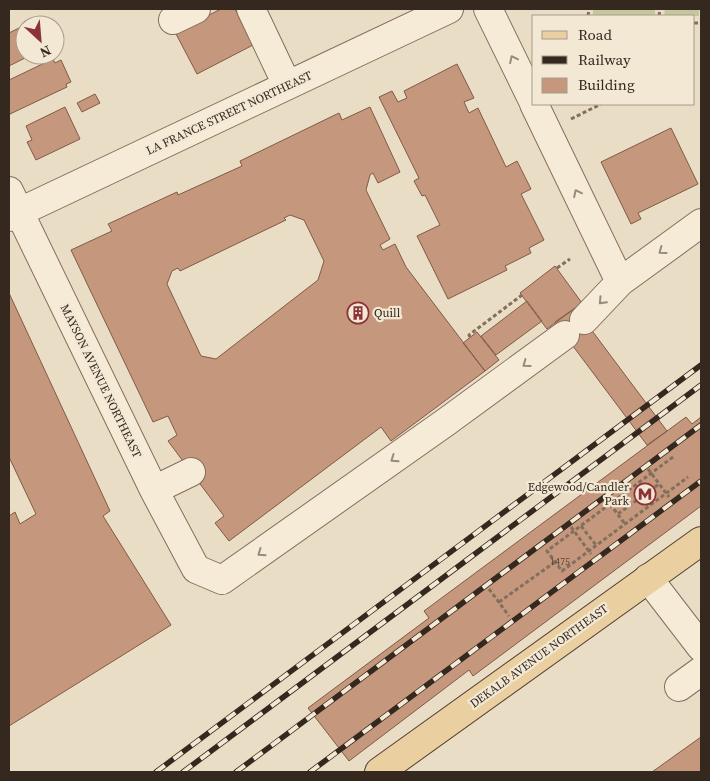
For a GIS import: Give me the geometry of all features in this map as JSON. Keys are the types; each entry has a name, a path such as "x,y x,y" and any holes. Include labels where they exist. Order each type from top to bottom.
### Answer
{"main road":[{"name":"DEKALB AVENUE NORTHEAST","path":"379,772 701,541"}],"street":[{"path":"251,9 287,85"},
{"name":"LA FRANCE STREET NORTHEAST","path":"12,207 287,85 449,9"},
{"path":"488,9 532,99"},
{"path":"535,105 620,282 701,223"},
{"name":"MAYSON AVENUE NORTHEAST","path":"12,207 154,490 196,569 222,580 446,422 575,328 620,282"},
{"path":"154,490 191,472"},
{"path":"648,578 701,647"},
{"path":"679,687 701,671"}],"path":[{"path":"571,119 599,105"},
{"path":"557,268 570,259"},
{"path":"470,337 469,335 522,295"},
{"path":"673,457 547,551 555,562 562,571 688,477"},
{"path":"648,470 668,497"},
{"path":"618,514 659,484"},
{"path":"610,504 625,524"},
{"path":"581,526 596,545"},
{"path":"571,527 592,554"},
{"path":"582,541 589,536"},
{"path":"499,602 555,562"},
{"path":"489,589 509,616"}],"green space":[{"path":"593,9 655,9 655,15 593,15"},
{"path":"665,9 699,9 699,16 664,15"}],"building":[{"path":"221,9 235,9 253,45 197,74 175,32"},
{"path":"15,30 15,63 9,66 9,33"},
{"path":"457,64 474,98 464,102 469,113 478,108 506,167 517,161 531,189 521,194 544,240 529,248 531,253 505,266 507,270 448,299 417,236 440,225 425,195 422,196 414,181 419,178 379,97 392,91 398,102 407,98 404,91"},
{"path":"40,65 63,65 71,82 66,84 67,87 10,114 9,80"},
{"path":"95,94 100,103 82,112 77,103"},
{"path":"65,107 80,139 36,160 27,142 32,140 26,126"},
{"name":"Quill","path":"370,107 400,172 378,183 373,173 370,175 366,190 390,239 380,245 383,250 395,244 406,267 485,371 391,441 381,427 229,541 215,523 224,516 168,441 177,435 168,416 153,422 71,250 112,231 108,224 177,192 178,195 242,166 240,161 339,113 342,120","holes":["290,215 304,220 324,261 318,280 216,359 201,356 167,284 172,271 178,268 180,271 286,220 284,218"]},
{"path":"671,128 698,184 638,213 641,219 631,224 601,162"},
{"path":"555,266 582,303 547,329 520,293"},
{"path":"9,293 110,511 103,516 171,625 9,726 9,516 15,512 20,524 36,514 9,457"},
{"path":"527,301 542,321 496,355 481,336"},
{"path":"575,308 667,431 647,445 555,322"},
{"path":"477,332 499,360 485,371 463,343"},
{"path":"686,417 692,424 701,417 701,506 473,676 469,670 349,761 308,708 429,618 424,611"},
{"path":"701,737 701,772 652,772"}],"railway":[{"path":"156,772 701,365"},
{"path":"183,772 701,385"},
{"path":"236,772 701,425"},
{"path":"310,772 701,481"}],"place":[{"name":"Quill","path":"358,313"},
{"name":"Edgewood/Candler Park","path":"645,494"}]}
